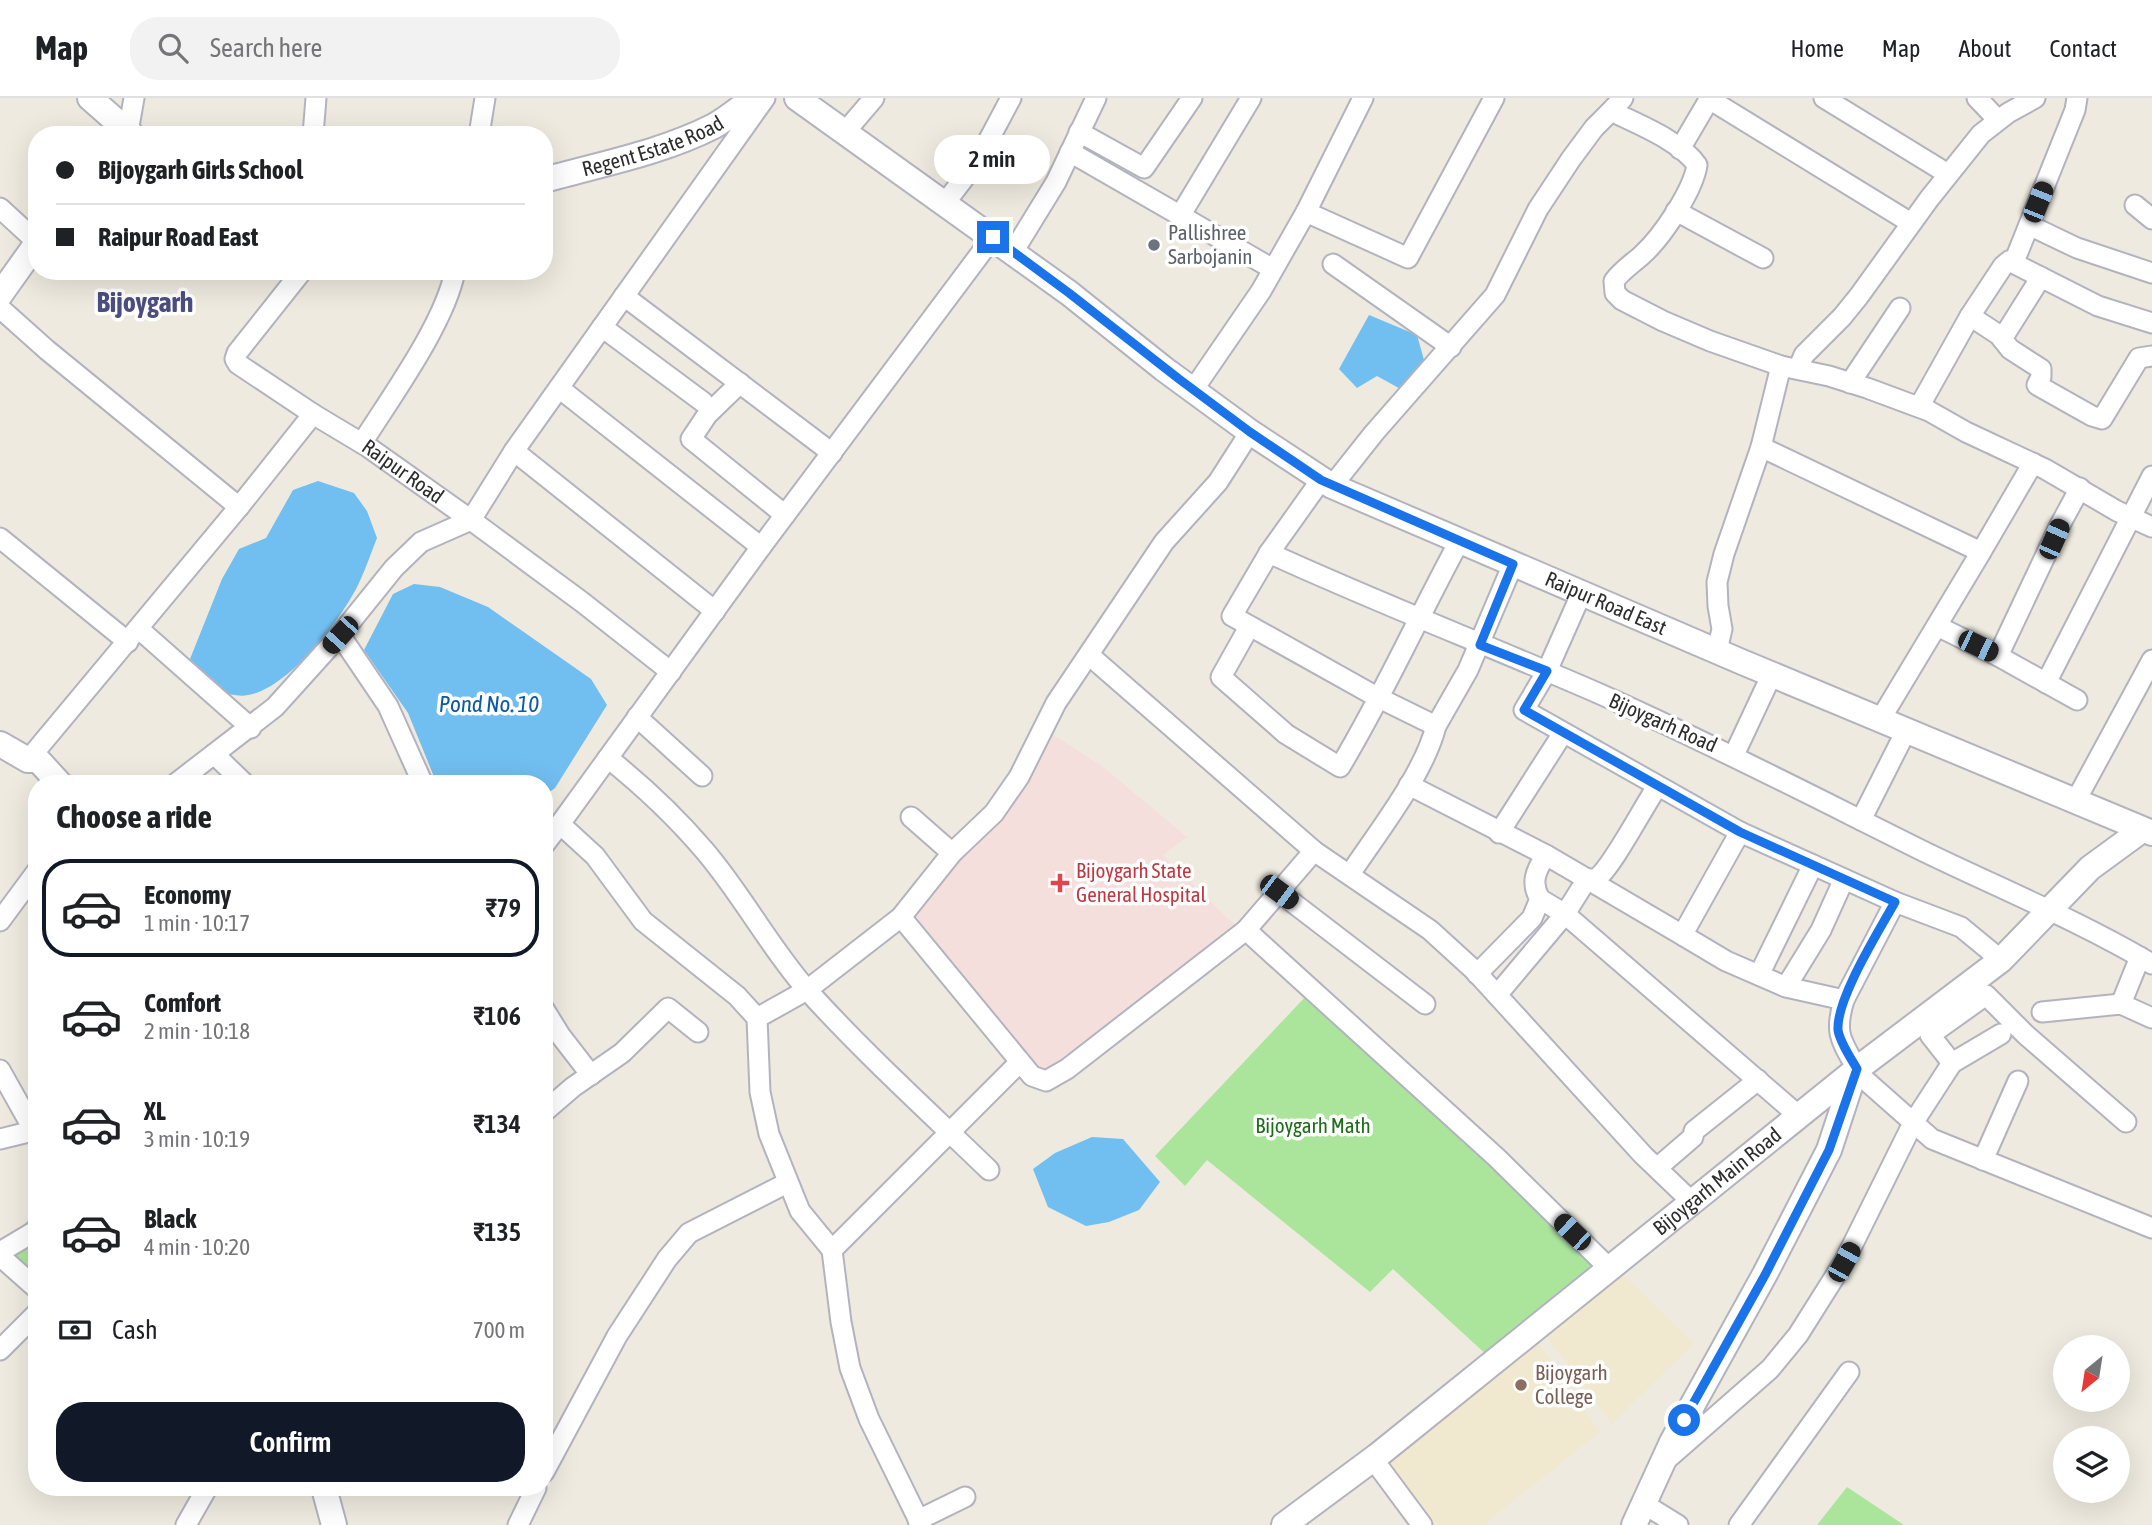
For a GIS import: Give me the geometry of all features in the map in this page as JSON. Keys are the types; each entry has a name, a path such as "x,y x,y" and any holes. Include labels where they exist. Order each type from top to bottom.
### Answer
{"street":[{"path":"89,98 120,126"},
{"path":"130,126 134,98"},
{"path":"314,126 316,98"},
{"path":"480,126 485,98"},
{"name":"Regent Estate Road","path":"553,178 663,147 694,135 717,124 754,98"},
{"path":"186,775 251,728 275,707 340,635 394,568 421,542 471,520 514,451 765,98"},
{"name":"Raipur Road East","path":"797,98 993,237 1250,432 1326,483 2147,832"},
{"path":"845,132 874,98"},
{"path":"945,203 978,160 1011,98"},
{"path":"1013,252 1056,182 1096,98"},
{"path":"1079,132 1144,168 1192,98"},
{"path":"1180,216 1251,98"},
{"path":"1193,390 1261,291 1306,212 1363,98"},
{"path":"1306,212 1408,258 1494,98"},
{"path":"1824,98 1948,174"},
{"path":"1977,98 1998,120"},
{"path":"1717,651 1722,629 1717,582 1724,554 1790,367 1842,317 1981,134 1998,120 2035,98"},
{"path":"2014,262 2076,110 2077,98"},
{"path":"1680,149 1709,99 1911,223"},
{"path":"1436,726 1377,697 1232,616 1269,553 1326,483 1374,433 1495,295 1538,209 1570,159 1594,128 1617,105 1691,156 1698,165 1696,175 1658,238 1614,281 1615,293 1622,300 1710,341 1850,383 1919,407 2033,463 2117,511 2152,527"},
{"path":"1070,152 1273,269"},
{"path":"2135,205 2152,219"},
{"path":"0,208 28,234"},
{"path":"1676,211 1763,258"},
{"path":"2029,225 2077,248 2152,273"},
{"path":"553,833 761,547 993,237"},
{"path":"0,295 28,255"},
{"path":"1919,407 1970,316 2003,265 2009,261 2098,306 2152,323"},
{"path":"1333,264 1451,347"},
{"path":"2002,339 2041,277"},
{"name":"Raipur Road","path":"295,280 237,353 235,359 238,364 362,443 471,520 671,672"},
{"path":"362,443 424,344 453,280"},
{"path":"624,296 832,453"},
{"path":"0,308 47,350 239,507"},
{"path":"1850,383 1899,308"},
{"path":"1970,316 2002,339 2010,349 2041,369 2037,385 2102,419 2139,358 2152,356"},
{"path":"602,327 703,402"},
{"path":"740,383 707,415 691,439 785,515"},
{"path":"559,388 761,547"},
{"path":"28,761 313,414"},
{"path":"757,1018 807,990 901,917 953,853 994,813 1019,777 1056,703 1164,542 1218,482 1250,432"},
{"path":"1761,447 1981,552"},
{"path":"514,451 715,611"},
{"path":"1880,720 2033,463"},
{"path":"2046,682 2152,476"},
{"path":"1998,656 2080,488"},
{"path":"0,538 133,635 251,728"},
{"path":"1249,627 1221,677 1286,734 1340,767 1366,723 1460,540"},
{"name":"Bijoygarh Road","path":"1269,553 1480,645 1547,671 1734,755 1982,880 2051,910 2146,961"},
{"path":"1350,874 1409,785 1433,740 1436,726 1480,645 1513,564"},
{"path":"1582,592 1547,671 1524,710 1740,832 1895,902 1961,927 2000,960"},
{"path":"1937,626 2077,700"},
{"path":"340,635 388,706 420,775"},
{"path":"1089,655 1314,851 1430,930 1478,974 1657,1168 1692,1202"},
{"path":"2075,802 2152,660"},
{"path":"1734,755 1772,674"},
{"path":"637,718 702,776"},
{"path":"1861,820 1906,731"},
{"path":"1499,833 1563,733"},
{"path":"0,744 28,761 38,760 52,775"},
{"path":"214,754 236,775"},
{"path":"608,758 646,789 705,851 807,990 889,1075 989,1170"},
{"path":"1409,785 1546,855 1726,961 1786,987 1844,1000"},
{"path":"1587,879 1600,876 1657,786"},
{"path":"911,817 953,853"},
{"path":"560,824 595,856 643,921 737,996 757,1018 760,1092 769,1134 800,1211 832,1250 850,1368 869,1419 919,1522 965,1497"},
{"path":"1684,936 1740,832"},
{"name":"Bijoygarh Main Road","path":"1284,1525 1373,1460 1856,1070 2000,960 2090,869 2147,832"},
{"path":"901,917 1032,1076 1046,1081 1067,1069 1247,930 1314,851"},
{"path":"1546,855 1536,870 1534,890 1540,899 1565,914 1799,1116"},
{"path":"1759,975 1813,865"},
{"path":"1786,987 1821,930 1844,878"},
{"path":"1497,995 1565,914 1587,879"},
{"path":"0,921 28,883"},
{"path":"1279,892 1425,1004"},
{"path":"1478,974 1532,918 1540,899"},
{"path":"1895,902 1844,1000 1839,1016 1838,1032 1856,1070 1931,1139 2152,1228"},
{"path":"1247,930 1496,1157 1610,1269"},
{"path":"2121,1003 2146,961"},
{"path":"1952,1063 1930,1035 1986,995 2026,1035 2126,1122"},
{"path":"2042,1012 2121,1003 2152,1018"},
{"path":"553,1105 622,1053 668,1008 698,1032"},
{"path":"553,1024 591,1074"},
{"path":"1663,1463 1770,1369 1798,1335 1858,1236 1913,1123 1952,1063 2001,1034"},
{"path":"832,1250 1020,1062"},
{"path":"0,1070 28,1118"},
{"path":"1678,1525 1639,1515 1663,1463 1829,1150 1856,1070"},
{"path":"1657,1168 1693,1137 1694,1131 1758,1080"},
{"path":"1983,1160 2018,1081"},
{"path":"0,1139 28,1134"},
{"path":"553,1455 617,1336 667,1259 689,1233 787,1183"},
{"path":"28,1236 0,1254 28,1280"},
{"path":"0,1350 28,1322"},
{"path":"1739,1525 1849,1371"},
{"path":"1373,1460 1422,1525"},
{"path":"186,1525 202,1496"},
{"path":"326,1496 334,1525"},
{"path":"518,1525 532,1496"}],"shaded area":[{"name":"Bijoygarh State General Hospital","path":"1047,731 1102,766 1187,837 1163,855 1238,928 1065,1065 1039,1075 901,912 1022,781"},
{"path":"1616,1268 1694,1343 1612,1424 1542,1331"},
{"name":"Bijoygarh College","path":"1534,1337 1600,1432 1483,1525 1429,1525 1380,1462"}],"green space":[{"name":"Bijoygarh Math","path":"1309,993 1598,1266 1489,1357 1393,1269 1370,1292 1207,1160 1185,1186 1155,1156"},
{"path":"28,1220 28,1282 0,1249"},
{"path":"1847,1487 1904,1525 1817,1525"}],"water":[{"path":"1369,315 1417,335 1426,367 1406,392 1377,376 1357,388 1339,369"},
{"path":"318,481 354,493 367,511 377,538 359,583 327,633 280,680 264,690 248,695 221,693 190,659 222,579 239,549 266,538 293,490"},
{"name":"Pond No. 10","path":"414,584 440,587 488,607 591,679 607,705 555,788 553,789 553,775 433,775 408,713 364,650 393,594"},
{"path":"1092,1137 1123,1139 1160,1182 1139,1210 1109,1222 1086,1226 1048,1207 1033,1169 1055,1153"}],"place":[{"name":"Pallishree Sarbojanin","path":"1154,245"},
{"name":"Bijoygarh State General Hospital","path":"1060,883"},
{"name":"Bijoygarh College","path":"1521,1385"}],"district":[{"name":"Bijoygarh","path":"145,302"}],"route":[{"path":"993,237 1069,293 1164,369 1321,480 1513,564 1480,645 1547,671 1524,710 1740,832 1895,902 1844,1000 1839,1016 1838,1032 1857,1069 1829,1150 1765,1275 1684,1420"}]}
